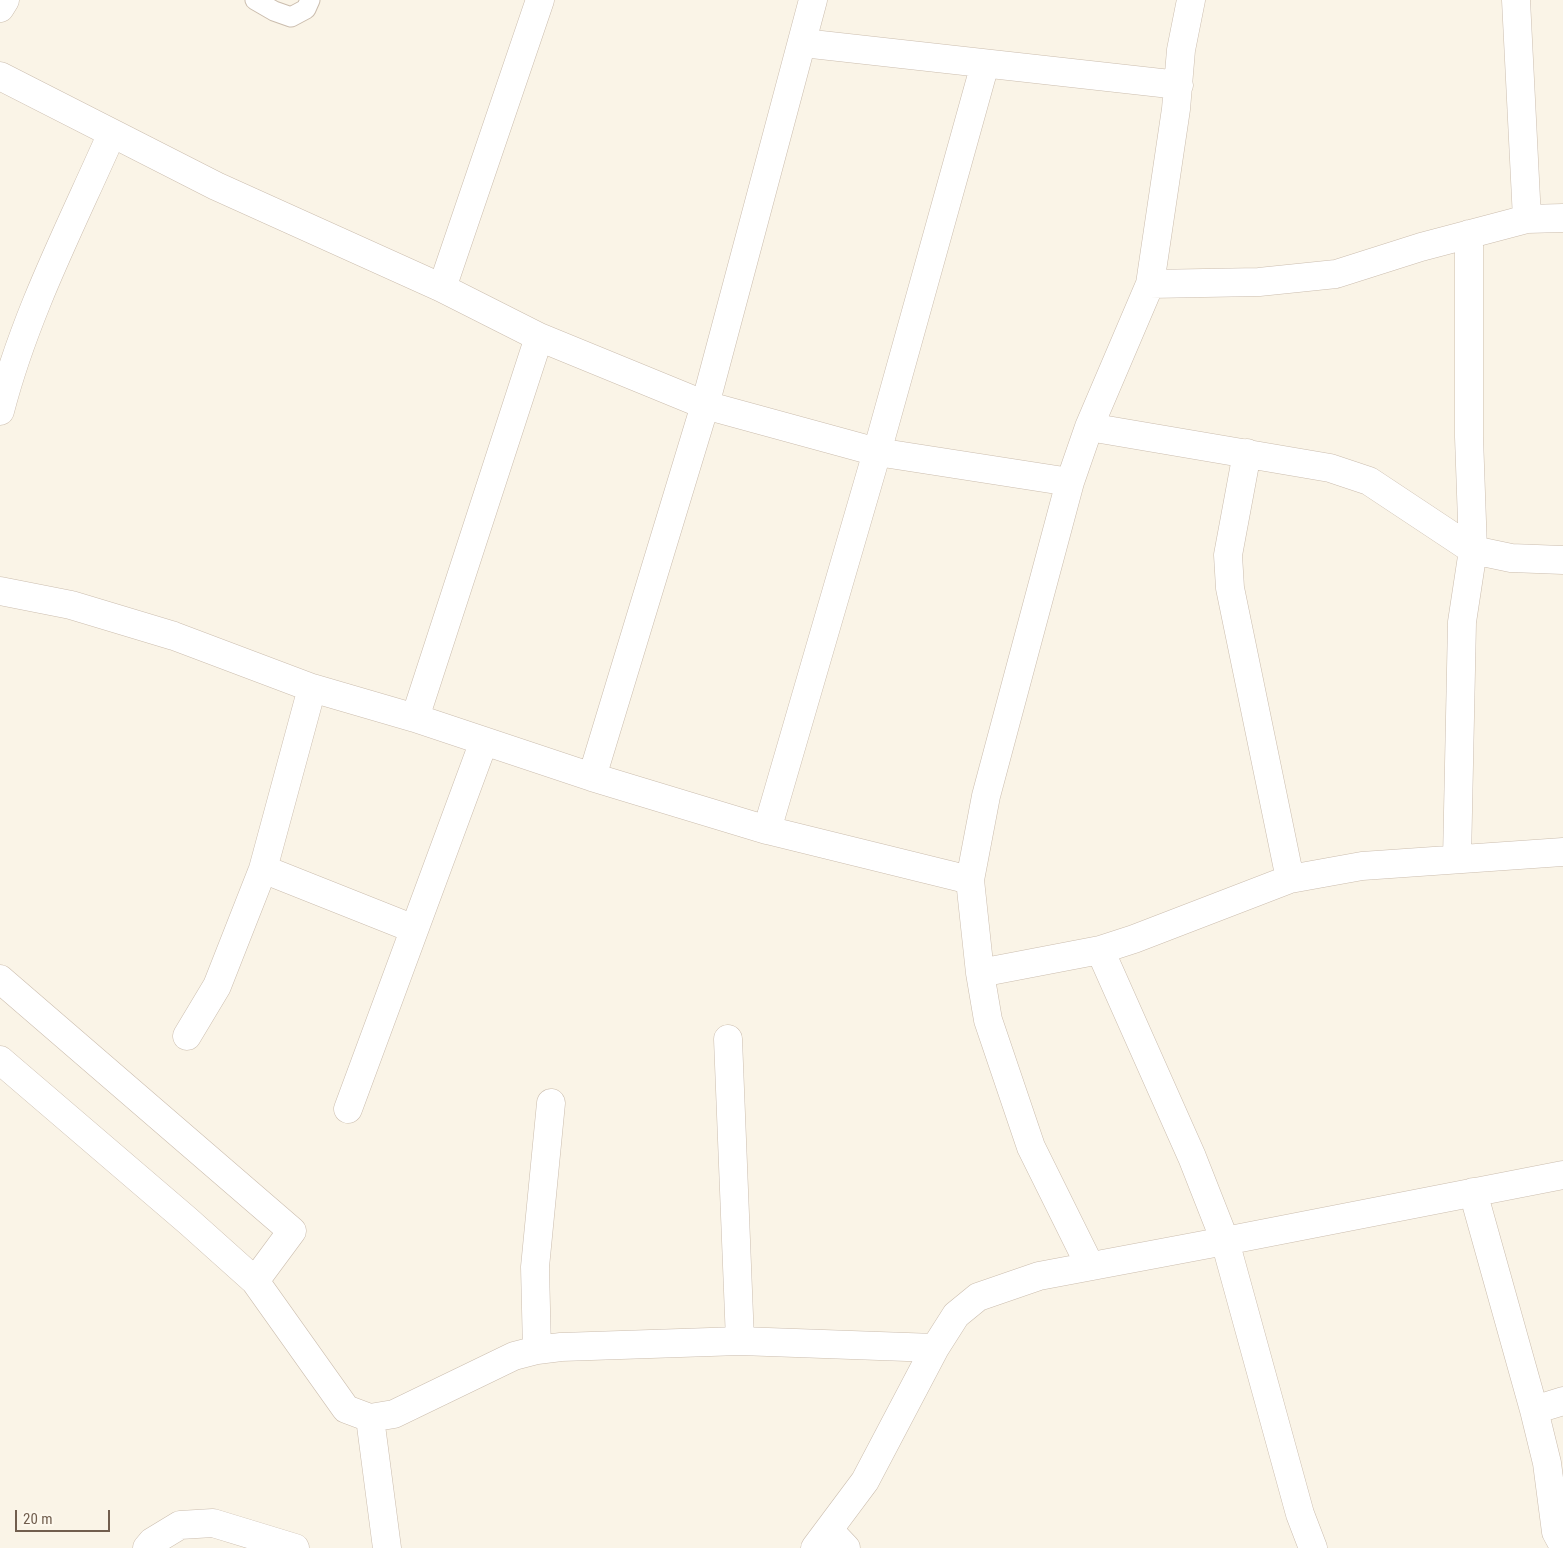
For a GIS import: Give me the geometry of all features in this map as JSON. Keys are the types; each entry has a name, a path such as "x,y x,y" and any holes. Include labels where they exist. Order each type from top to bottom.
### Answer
{"street":[{"path":"0,8 5,0"},
{"path":"442,288 540,0"},
{"path":"592,777 705,405 813,0"},
{"path":"1090,1266 1031,1147 988,1020 980,973 970,880 986,796 1070,482 1089,427 1150,284 1181,50 1191,0"},
{"path":"1516,0 1527,220"},
{"path":"803,43 1178,84"},
{"path":"766,830 877,452 985,64"},
{"path":"0,76 216,186 442,288 539,337 705,405 877,452 1070,482"},
{"path":"0,411 30,321 112,133"},
{"path":"1150,284 1259,282 1336,274 1469,234 1527,220 1563,218"},
{"path":"1457,859 1462,622 1473,550 1469,437 1469,234"},
{"path":"415,718 539,337"},
{"path":"1089,427 1330,468 1368,481 1473,550 1511,558 1563,560"},
{"path":"1246,453 1228,555 1230,588 1290,879"},
{"path":"0,591 71,604 174,636 312,688 415,718 592,777 766,830 970,880"},
{"path":"188,1036 217,986 263,869 312,688"},
{"path":"348,1109 484,740"},
{"path":"980,973 1100,950 1134,939 1290,879 1362,866 1563,852"},
{"path":"263,869 414,928"},
{"path":"1100,950 1192,1157 1225,1241 1300,1514 1313,1548"},
{"path":"0,979 292,1231 255,1282"},
{"path":"728,1039 740,1341"},
{"path":"0,1060 188,1221 255,1282 346,1410 370,1418 394,1414 514,1356 537,1350 561,1347 740,1341 935,1348"},
{"path":"537,1350 535,1267 551,1103"},
{"path":"830,1542 865,1481 935,1348 956,1315 978,1298 1039,1276 1563,1175"},
{"path":"1473,1192 1534,1410 1547,1463 1556,1532 1563,1545"},
{"path":"1534,1410 1563,1401"},
{"path":"370,1418 387,1548"},
{"path":"147,1548 152,1542 180,1525 212,1522 295,1548"}],"lane":[{"path":"255,0 274,11 291,17 306,9 310,0"}]}
